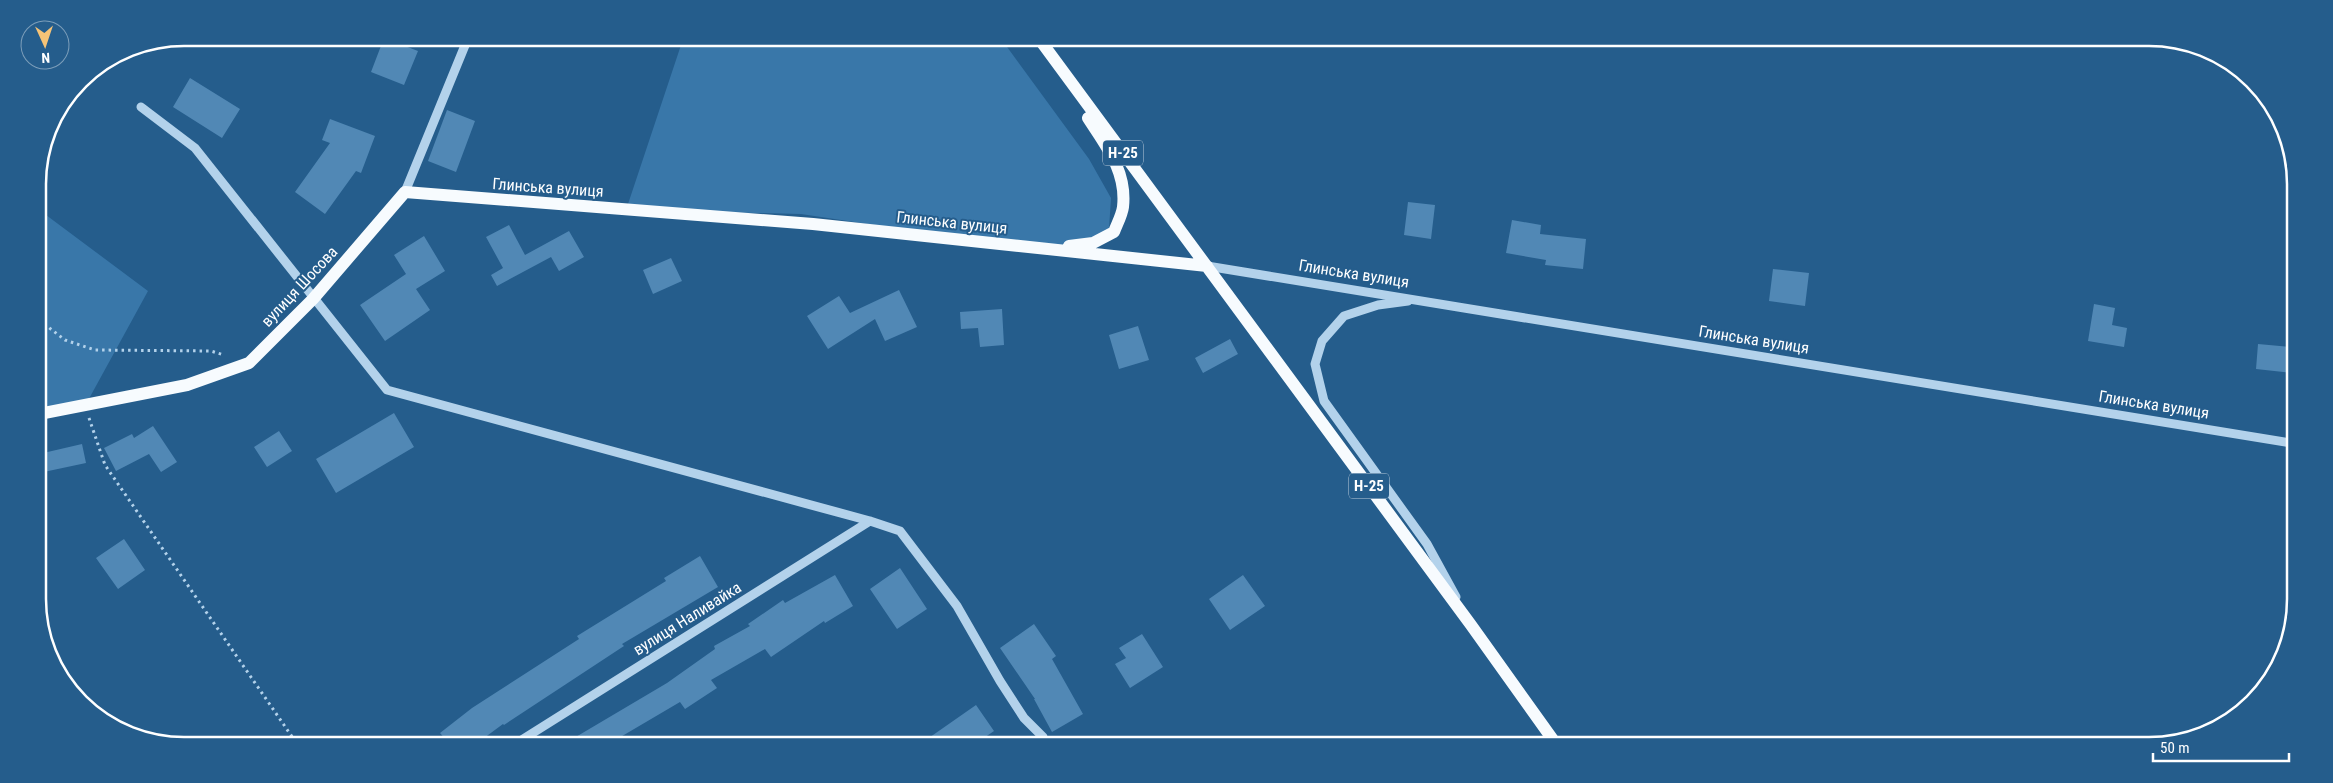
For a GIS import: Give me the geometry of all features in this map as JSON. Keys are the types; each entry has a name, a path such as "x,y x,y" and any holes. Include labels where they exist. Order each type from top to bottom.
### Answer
{"main road":[{"name":"Н-25","path":"1044,46 1550,736"},
{"path":"1046,248 1093,243 1114,232 1123,207 1122,178 1114,157 1065,84 1063,71"},
{"name":"Глинська вулиця","path":"405,192 813,224 1207,266"},
{"name":"вулиця Шосова","path":"46,413 188,385 248,363 313,299 405,192"}],"street":[{"name":"вулиця Шосова","path":"405,192 465,46"},
{"path":"141,108 195,148 387,390 870,521 900,531 957,606 1000,682 1024,718 1043,737"},
{"name":"Глинська вулиця","path":"1207,266 2287,442"},
{"path":"1417,300 1378,305 1344,316 1322,341 1316,364 1324,401 1427,544 1471,626"},
{"name":"вулиця Наливайка","path":"527,737 870,521"}],"path":[{"path":"47,326 65,340 95,350 211,351 248,363"},
{"path":"85,406 105,465 292,737"}],"shaded area":[{"path":"681,46 1006,46 1089,159 1111,198 1109,229 1089,251 981,241 801,214 626,210"},
{"path":"47,216 148,291 85,406 46,413"}],"building":[{"path":"381,46 405,46 418,51 404,85 371,72"},
{"path":"190,78 240,109 222,138 173,107"},
{"path":"447,110 475,121 456,172 428,161"},
{"path":"330,119 375,136 361,173 356,171 325,214 295,192 330,143 322,140"},
{"path":"1408,202 1435,205 1431,239 1404,235"},
{"path":"1512,220 1541,225 1540,234 1586,239 1583,269 1545,265 1546,260 1506,253"},
{"path":"509,225 525,255 569,231 584,257 559,271 551,257 497,286 491,275 503,268 486,237"},
{"path":"424,236 445,271 416,289 430,310 385,341 360,305 406,274 394,255"},
{"path":"671,258 682,281 653,294 643,270"},
{"path":"1773,269 1809,273 1805,306 1769,301"},
{"path":"899,290 917,327 885,341 875,319 828,349 807,316 839,296 850,313"},
{"path":"2094,304 2115,308 2112,325 2127,328 2124,347 2088,341"},
{"path":"1002,309 1004,345 980,347 978,328 961,329 960,312"},
{"path":"1138,326 1149,360 1119,369 1109,335"},
{"path":"1230,339 1238,354 1203,373 1195,358"},
{"path":"2258,344 2287,347 2287,372 2256,369"},
{"path":"394,413 414,447 336,493 316,459"},
{"path":"153,426 177,462 161,472 149,454 116,471 104,448 132,434 134,438"},
{"path":"279,431 292,451 267,467 254,447"},
{"path":"82,444 86,463 46,471 46,452"},
{"path":"124,539 145,570 118,589 96,558"},
{"path":"700,556 718,587 622,644 624,646 486,737 443,737 440,733 472,708 579,639 577,636 666,581 664,578"},
{"path":"900,568 927,609 897,629 870,589"},
{"path":"835,575 853,606 825,623 824,621 771,657 765,649 711,680 717,688 685,709 680,702 621,737 576,737 667,683 715,649 714,646 750,626 748,624 783,600 785,603"},
{"path":"1243,575 1265,606 1230,630 1209,599"},
{"path":"1034,624 1056,656 1052,659 1083,714 1052,732 1035,699 1000,648"},
{"path":"1142,634 1163,667 1130,688 1115,664 1126,658 1119,648"},
{"path":"976,705 994,731 986,737 931,737"}]}
